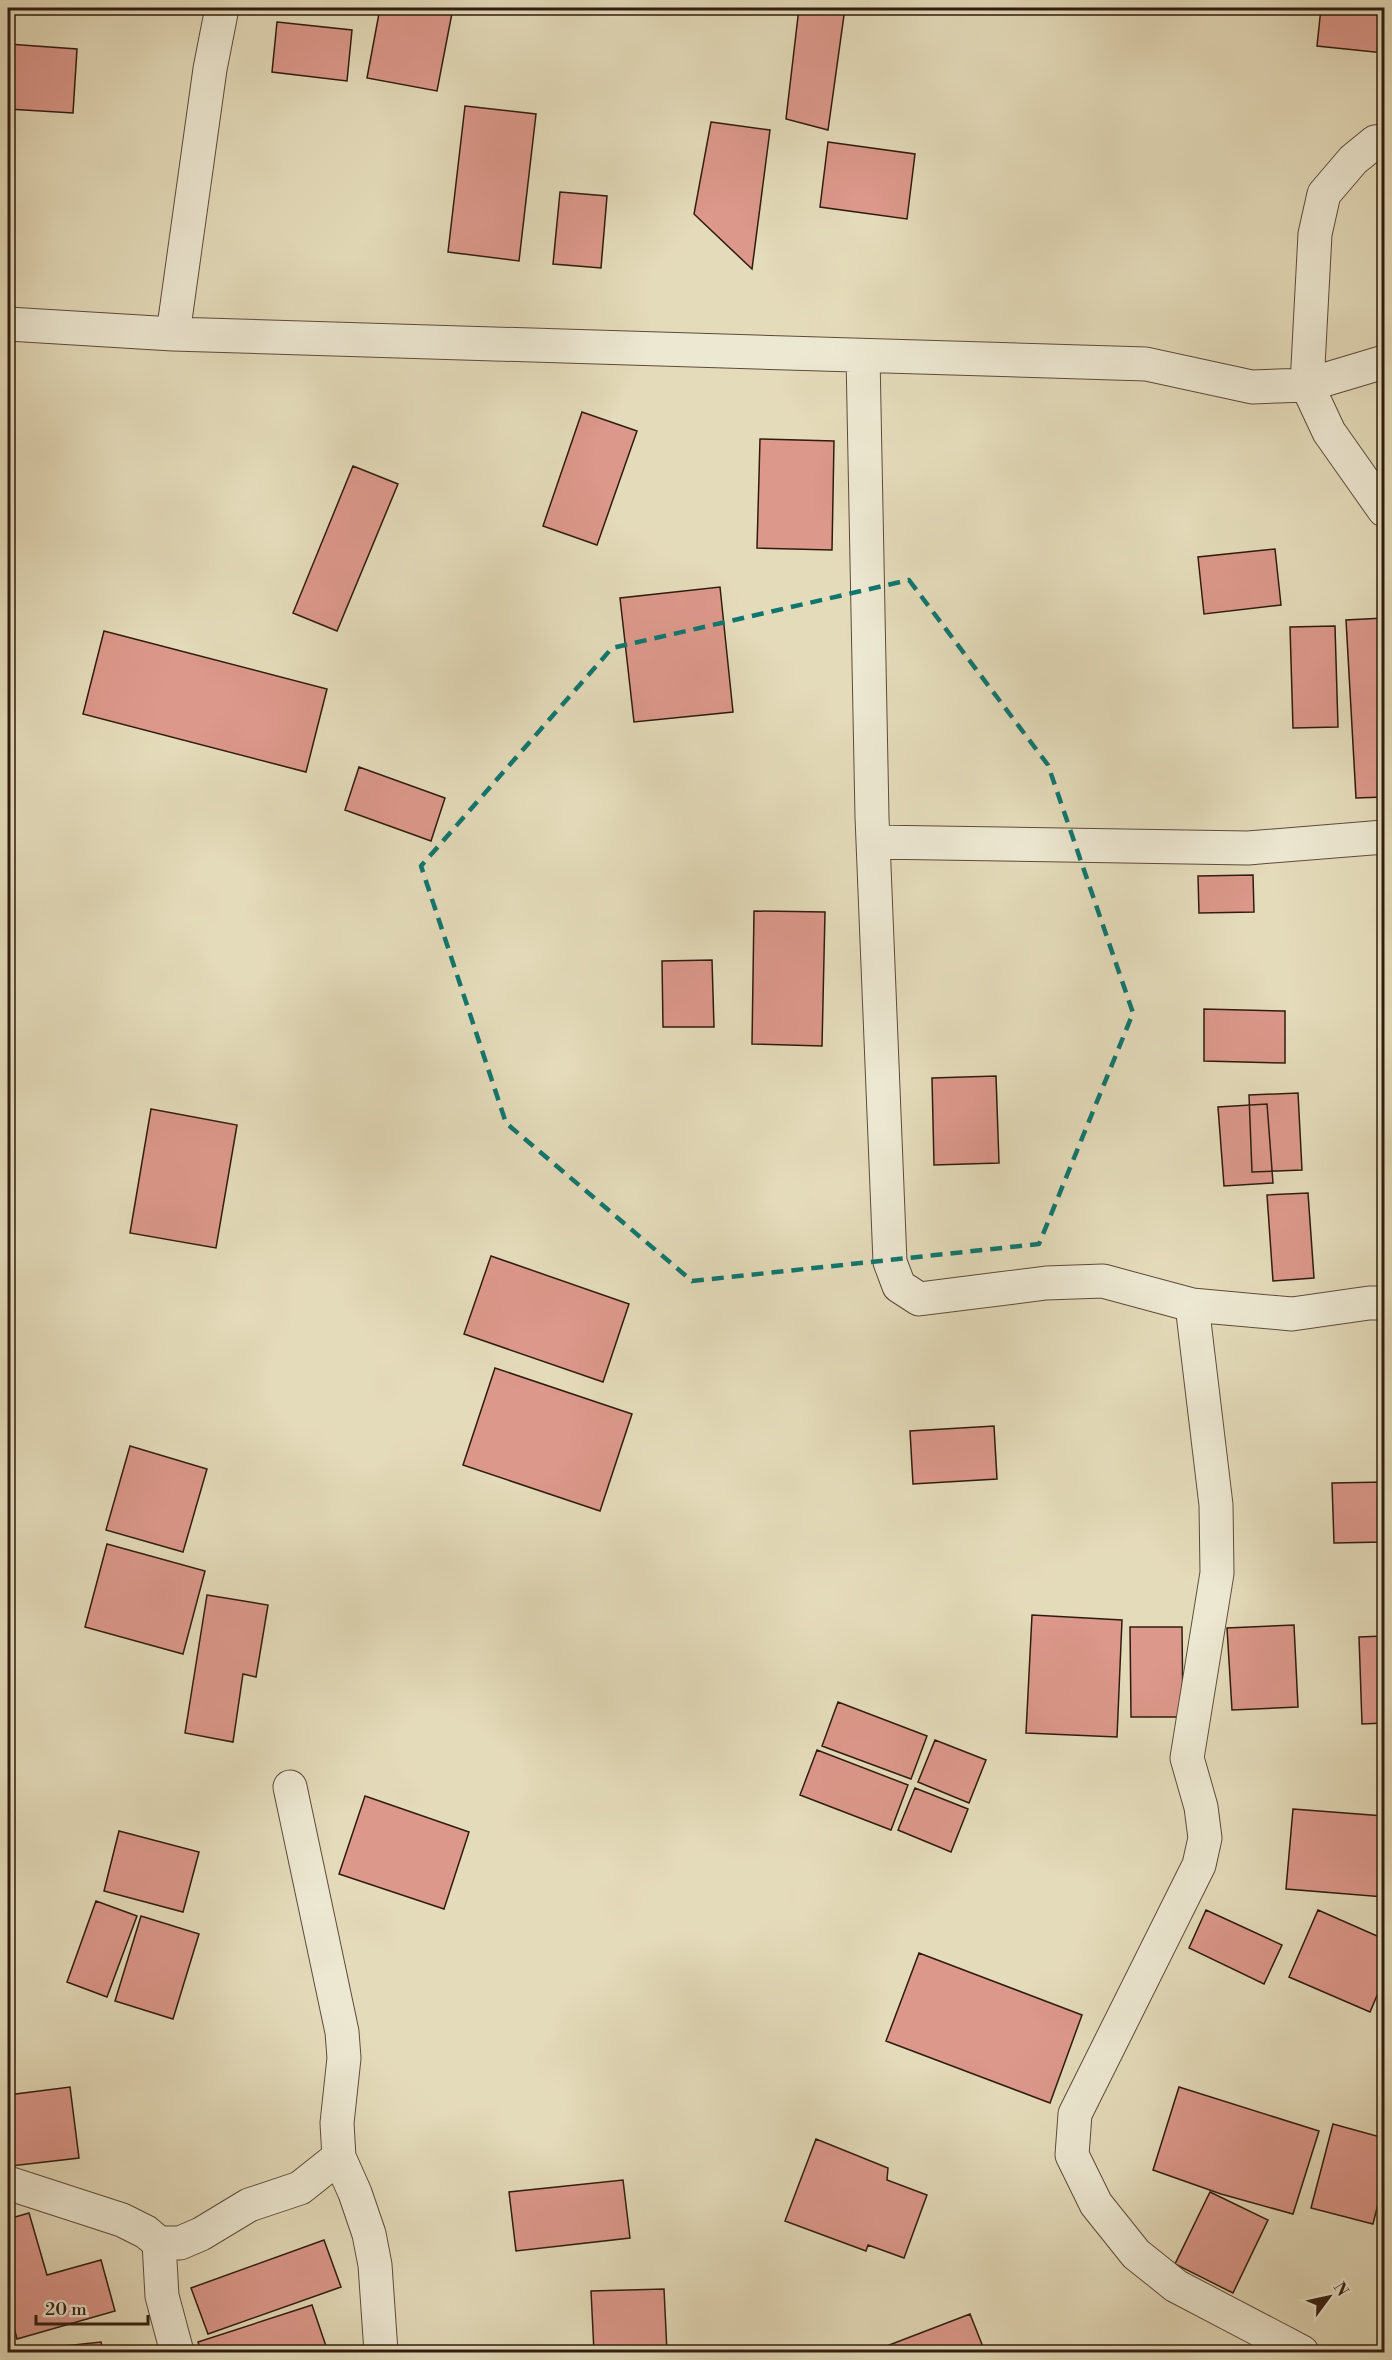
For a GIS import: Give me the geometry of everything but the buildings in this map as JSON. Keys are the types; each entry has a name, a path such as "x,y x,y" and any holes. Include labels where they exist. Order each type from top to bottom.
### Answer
{"street":[{"path":"172,334 210,69 222,8"},
{"path":"1384,141 1375,142 1353,160 1324,194 1315,234 1307,385 1329,432 1384,510"},
{"path":"8,324 172,334 1146,364 1252,387 1307,385 1384,362"},
{"path":"863,356 873,842 890,1262 899,1286 919,1299 1046,1283 1103,1281 1192,1305 1292,1314 1384,1303"},
{"path":"873,842 1248,848 1384,837"},
{"path":"1192,1305 1216,1505 1217,1573 1187,1758 1201,1807 1205,1838 1199,1865 1075,2114 1072,2155 1096,2204 1136,2254 1176,2286 1302,2352"},
{"path":"290,1787 342,2032 344,2058 336,2122 339,2157 362,2214 375,2265 381,2352"},
{"path":"8,2183 122,2220 146,2232 159,2243 180,2243 201,2234 249,2205 300,2188 339,2157"},
{"path":"159,2243 162,2296 177,2352"}],"highlighted area":[{"path":"909,580 1048,765 1133,1013 1039,1244 692,1281 506,1123 421,866 612,648"}]}
